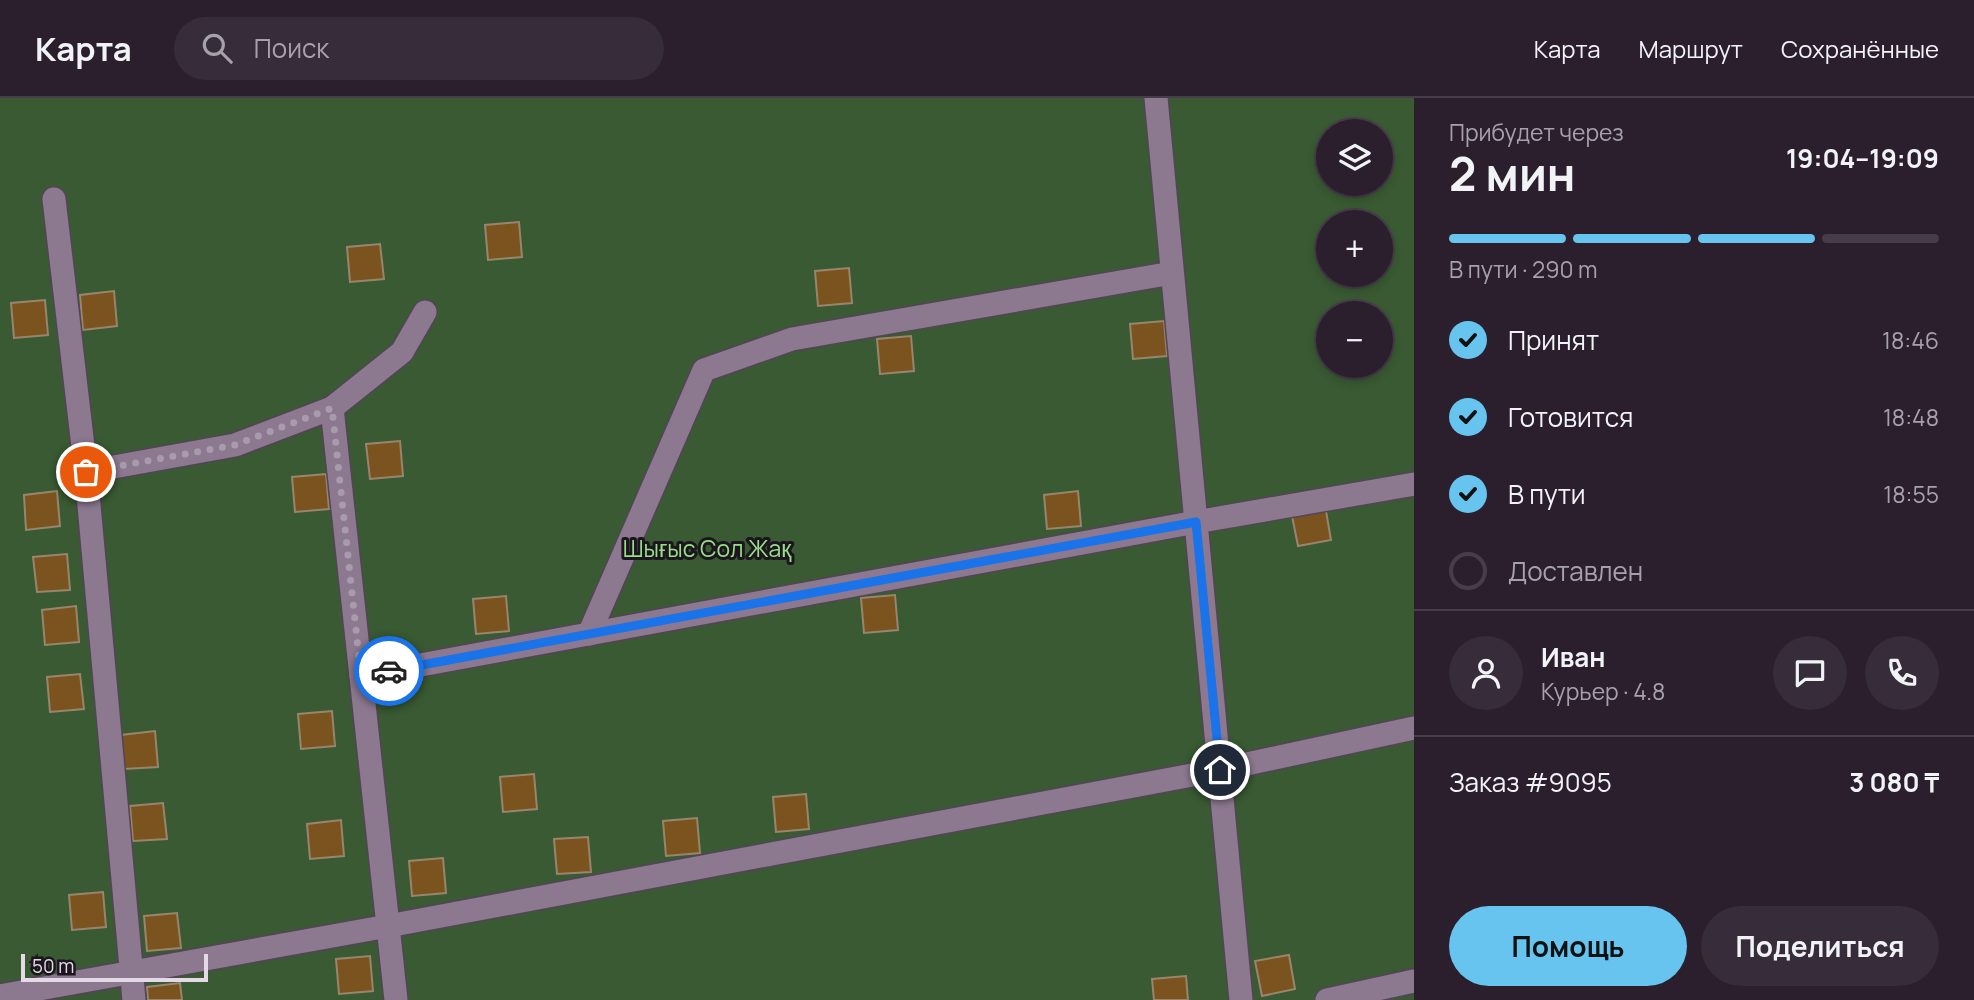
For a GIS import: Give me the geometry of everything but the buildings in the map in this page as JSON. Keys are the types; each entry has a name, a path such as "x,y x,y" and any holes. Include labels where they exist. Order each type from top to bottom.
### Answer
{"street":[{"path":"1156,98 1241,1000"},
{"path":"54,199 86,472 134,1000"},
{"path":"589,634 704,370 792,339 1172,273"},
{"path":"86,472 235,445 332,408 402,352 425,312"},
{"path":"332,408 396,1000"},
{"path":"361,676 1414,484"},
{"path":"0,996 1220,770 1414,728"},
{"path":"1327,1000 1414,981"}],"green space":[{"name":"Шығыс Сол Жақ","path":"0,98 1414,98 1414,1000 0,1000"}],"way so far":[{"path":"86,472 235,445 332,408 361,676 389,671"}],"route":[{"path":"389,671 1196,522 1220,770"}]}
